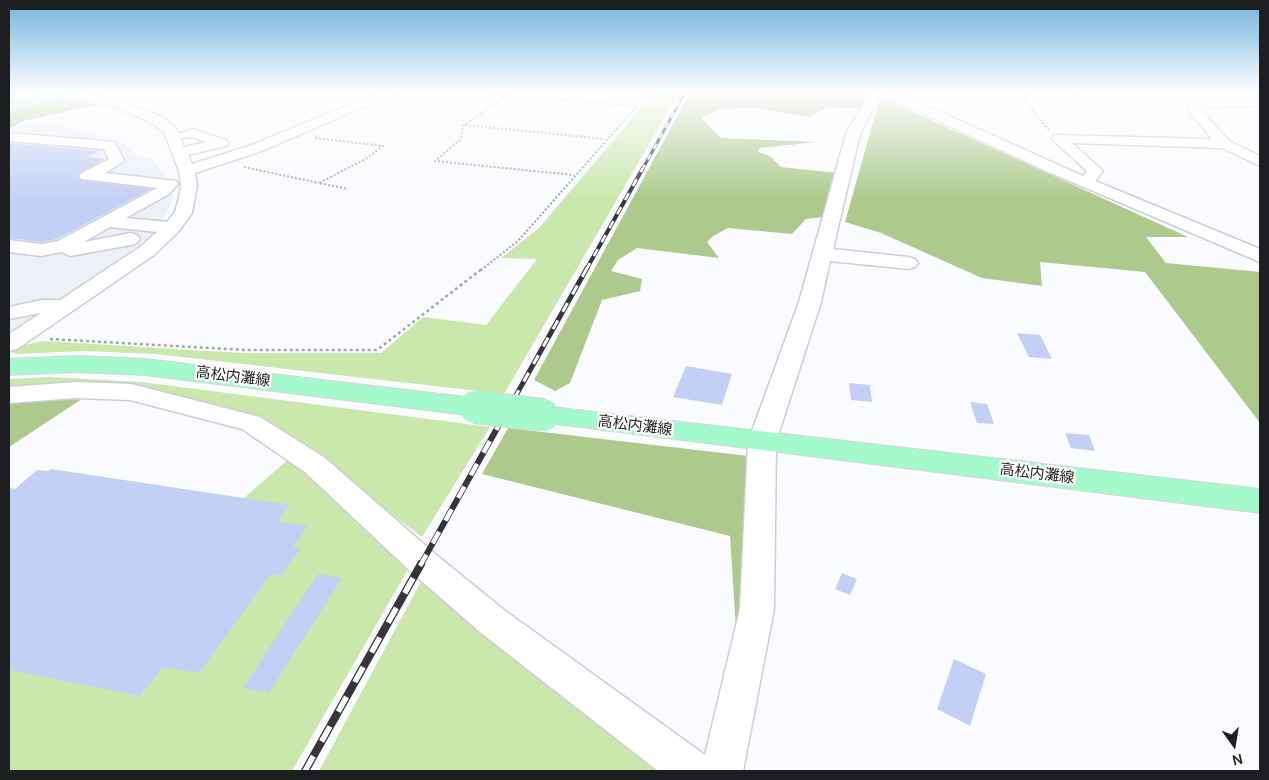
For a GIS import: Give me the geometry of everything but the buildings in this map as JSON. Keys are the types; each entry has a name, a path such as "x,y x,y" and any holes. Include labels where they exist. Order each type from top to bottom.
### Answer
{"main road":[{"name":"高松内灘線","path":"9,367 77,364 145,367 1260,501"}],"street":[{"path":"17,335 64,307 147,251 172,228 183,213 189,185 187,171 170,130 166,127"},
{"path":"187,171 308,127"},
{"path":"722,771 758,609 762,442 766,424 810,302 854,134 858,127"},
{"path":"963,127 1049,167 1260,256"},
{"path":"1209,127 1224,144"},
{"path":"179,153 221,143 193,133 185,134"},
{"path":"9,137 110,145 117,162 87,176 170,184 163,191 51,251 9,246"},
{"path":"1059,138 1095,172 1086,182"},
{"path":"1059,138 1224,144 1256,157"},
{"path":"106,222 172,228"},
{"path":"9,261 51,251 131,239"},
{"path":"822,254 908,263"},
{"path":"9,313 42,306 64,307"},
{"path":"9,395 76,390 131,392 250,423 315,465 422,562 492,621 691,771"}],"path":[{"path":"463,127 461,139 435,161 574,175"},
{"path":"488,127 606,139"},
{"path":"17,335 246,350 377,350 518,241 617,127"},
{"path":"1046,127 1059,138"},
{"path":"290,135 382,146 367,158 319,183"},
{"path":"244,168 348,189"}],"shaded area":[{"path":"16,127 71,127 104,138 117,138 137,156 152,159 168,179 178,183 173,190 172,202 165,216 165,223 145,243 9,336 9,132"}],"green space":[{"path":"624,127 659,127 504,394 156,354 84,351 18,354 11,352 16,347 43,341 243,353 381,353 423,317 486,325 537,259 501,258 539,228"},
{"path":"671,127 710,127 721,138 817,142 760,148 758,152 770,156 781,167 837,173 823,217 806,219 792,234 728,228 713,236 707,242 719,258 637,248 618,260 611,271 642,279 640,291 602,300 570,383 555,391 534,380"},
{"path":"871,127 947,127 1188,237 1146,237 1166,263 1260,272 1260,423 1145,272 1040,262 1042,286 982,278 881,233 845,222"},
{"path":"50,377 142,382 490,427 422,537 275,427 235,410 151,392 87,387 9,392 9,379"},
{"path":"72,392 85,397 9,447 9,397"},
{"path":"508,428 757,457 737,645 730,536 482,474"},
{"path":"291,457 410,566 292,771 9,771 9,487 184,550"},
{"path":"423,578 671,771 319,771"}],"railway":[{"path":"642,170 666,127"},
{"path":"586,270 643,168"},
{"path":"514,399 587,268"},
{"path":"420,566 514,398"},
{"path":"305,771 421,564"}]}
